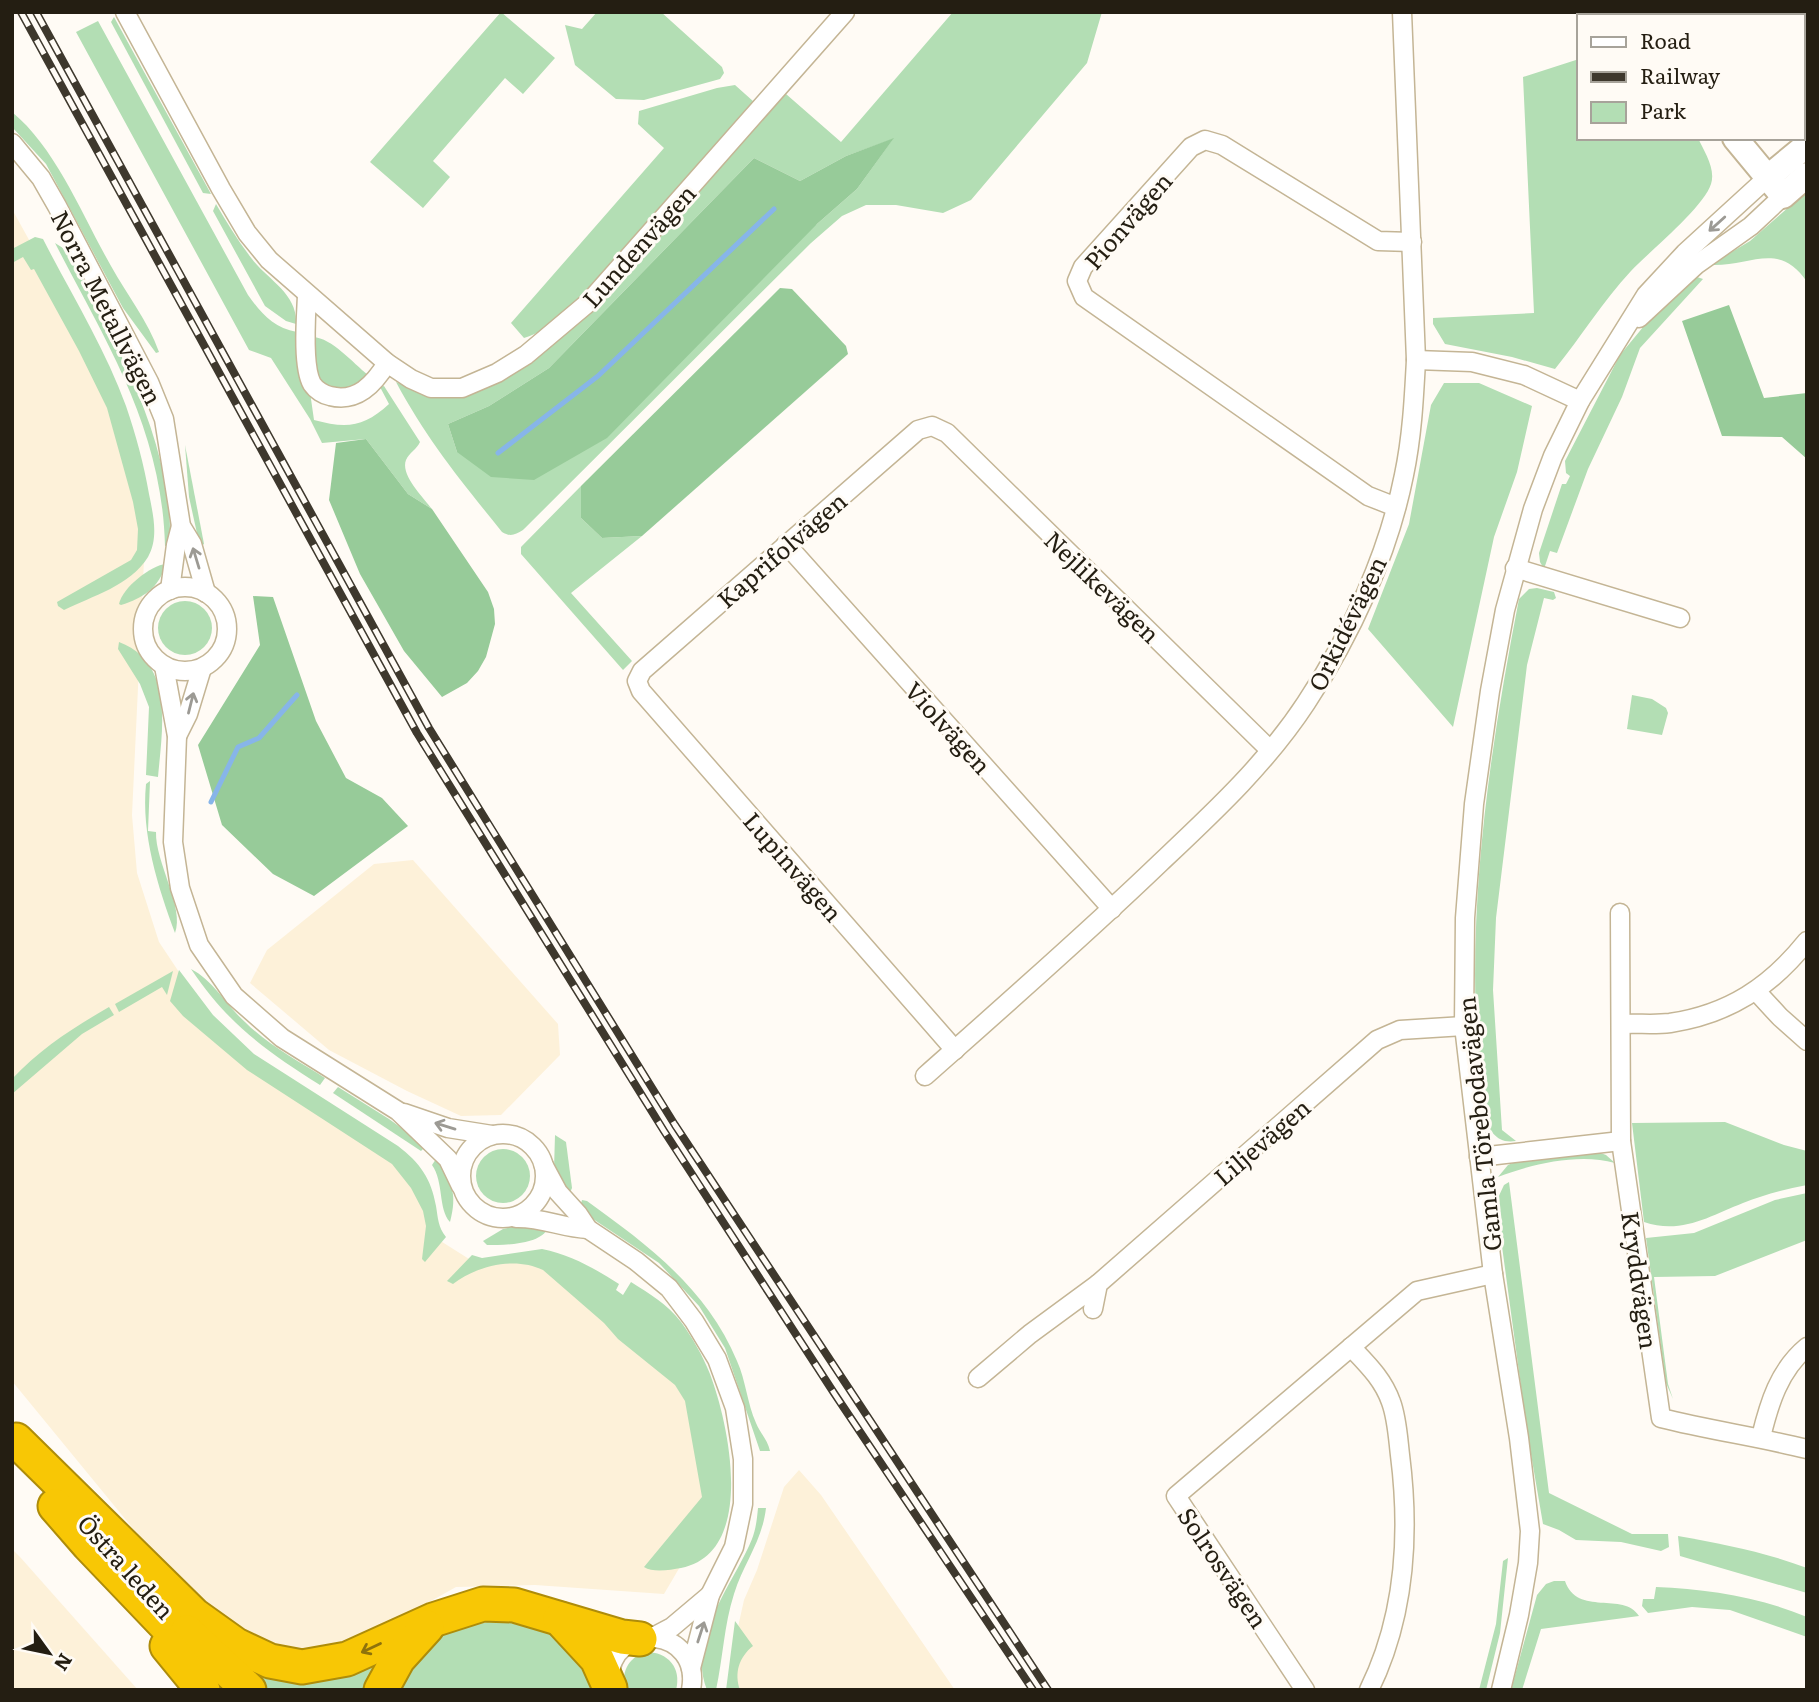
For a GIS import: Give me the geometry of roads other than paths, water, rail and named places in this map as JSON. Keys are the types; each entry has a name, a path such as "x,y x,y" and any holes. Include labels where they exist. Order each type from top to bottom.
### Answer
{"highway":[{"name":"Östra leden","path":"13,1444 89,1545 178,1641 230,1690"},
{"name":"Östra leden","path":"13,1444 188,1633 249,1690"},
{"path":"13,1444 194,1615 236,1645 270,1661 302,1667 347,1659 433,1620 483,1604 513,1605 622,1637 646,1638"},
{"path":"89,1545 142,1616 203,1690"},
{"path":"558,1618 597,1659 610,1689"},
{"path":"381,1690 398,1659 433,1620"}],"street":[{"name":"Lundenvägen","path":"125,12 247,233 269,260 307,296 387,363 431,388 462,388 497,373 526,355 590,302 845,12"},
{"name":"Orkidévägen","path":"925,1076 1112,909 1224,803 1305,704 1328,668 1377,566 1404,475 1413,415 1416,360 1402,12"},
{"name":"Pionvägen","path":"1396,507 1368,496 1084,297 1077,281 1083,267 1191,146 1205,140 1222,145 1278,177 1378,241 1412,242"},
{"path":"1737,140 1775,187"},
{"name":"Norra Metallvägen","path":"12,143 41,178 149,382 164,419 181,526 192,544 206,593 216,601 227,625 221,650 202,668 188,714 177,736"},
{"name":"Gamla Törebodavägen","path":"1625,330 1696,265 1751,226 1775,187 1807,145"},
{"name":"Gamla Törebodavägen","path":"1501,1690 1519,1615 1528,1563 1530,1531 1519,1438 1493,1274 1464,1026 1465,918 1475,804 1490,691 1505,610 1515,568 1544,479 1580,401 1646,295 1685,253 1775,187 1807,175"},
{"path":"307,296 308,370 313,386 325,395 354,397 368,387 387,363"},
{"path":"1416,360 1472,362 1553,387 1580,401"},
{"name":"Kaprifolvägen","path":"637,681 642,671 786,544 918,430 932,426"},
{"name":"Nejlikevägen","path":"932,426 947,433 1270,750"},
{"name":"Norra Metallvägen","path":"181,526 170,590 159,596 151,605 143,625 148,650 164,666 177,736 173,842 180,888 199,945 234,996 282,1038 398,1111 448,1159 461,1186"},
{"name":"Violvägen","path":"786,544 1112,909"},
{"path":"1515,568 1680,618"},
{"path":"170,590 195,588 206,593"},
{"path":"164,666 189,671 202,668"},
{"name":"Lupinvägen","path":"637,681 640,691 955,1050"},
{"name":"Kryddvägen","path":"1620,913 1621,1141 1661,1418 1710,1430 1761,1437"},
{"path":"1621,1024 1668,1023 1724,1009 1779,974 1807,941"},
{"path":"1756,991 1807,1041"},
{"name":"Liljevägen","path":"978,1378 1041,1325 1098,1283 1377,1040 1400,1030 1464,1026"},
{"name":"Norra Metallvägen","path":"398,1111 448,1128 494,1135"},
{"path":"588,1229 571,1228 537,1217 491,1217 480,1212 470,1203 461,1186 464,1160 471,1148 494,1135 511,1135 522,1139 538,1153 558,1192 588,1229 636,1261 669,1288 694,1321 717,1359 735,1408 743,1459 743,1504 734,1547 710,1595 693,1682"},
{"path":"1479,1157 1621,1141"},
{"path":"512,1218 535,1204 542,1193 544,1167"},
{"name":"Solrosvägen","path":"1305,1690 1176,1496 1417,1291 1493,1274"},
{"path":"1093,1309 1098,1283"},
{"path":"1351,1347 1378,1376 1391,1403 1405,1495 1405,1547 1397,1607 1384,1660 1369,1690"},
{"path":"1807,1347 1794,1358 1774,1391 1761,1437 1807,1449"},
{"path":"610,1689 610,1669 615,1658 628,1644 672,1627 710,1595"},
{"path":"646,1638 666,1640 677,1647 686,1656 693,1682"}],"waterway":[{"path":"498,453 598,376 774,209"},
{"path":"211,802 238,747 259,738 297,695"}],"railway":[{"path":"21,12 417,733 664,1131 834,1393 1033,1690"},
{"path":"36,12 429,728 675,1125 1048,1690"}]}
